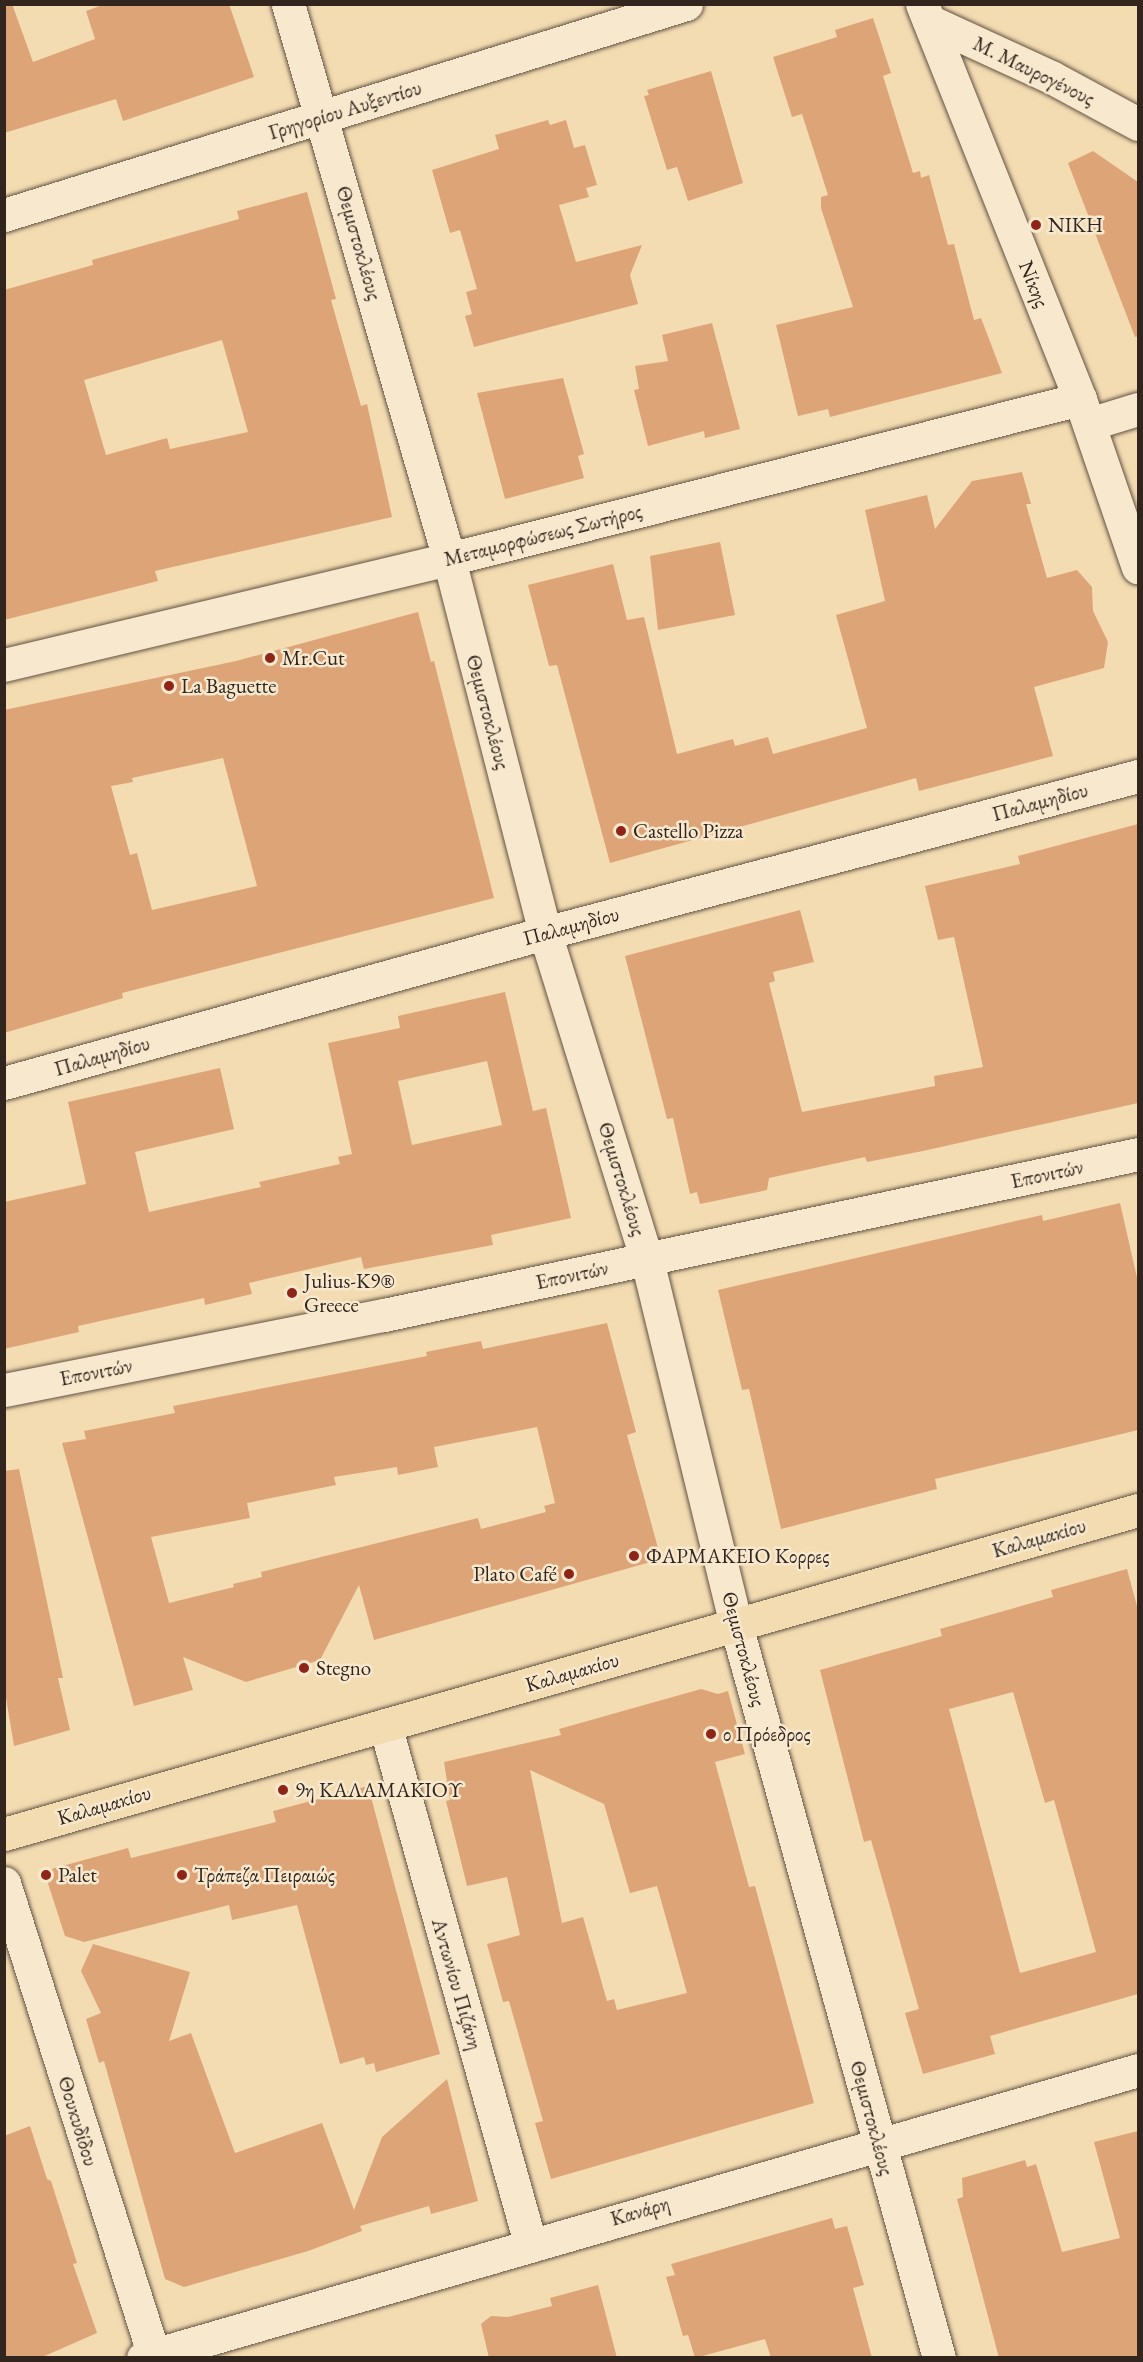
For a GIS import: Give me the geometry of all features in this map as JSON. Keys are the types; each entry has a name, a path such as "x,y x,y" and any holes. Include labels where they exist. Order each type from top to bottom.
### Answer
{"main road":[{"name":"Καλαμακίου","path":"4,1834 1138,1510"}],"street":[{"name":"Θεμιστοκλέους","path":"288,4 323,117 449,559 545,933 647,1260 736,1625 939,2358"},
{"name":"Γρηγορίου Αυξεντίου","path":"4,215 686,4"},
{"name":"Μ. Μαυρογένους","path":"925,13 1138,124"},
{"name":"Νίκης","path":"925,13 1084,412 1138,567"},
{"name":"Μεταμορφώσεως Σωτήρος","path":"4,665 1084,412 1138,409"},
{"name":"Παλαμηδίου","path":"4,1083 545,933 1138,776"},
{"name":"Επονιτών","path":"4,1390 647,1260 1138,1154"},
{"name":"Αντωνίου Πιζάνη","path":"385,1725 530,2243"},
{"name":"Θουκυδίδου","path":"4,1883 150,2356"},
{"name":"Κανάρη","path":"150,2356 878,2142 1138,2070"}],"building":[{"path":"4,4 12,4 33,62 95,39 86,11 105,4 229,4 254,77 123,121 116,99 4,133"},
{"path":"873,18 891,73 883,76 913,173 920,171 921,178 929,175 948,245 954,244 974,320 981,318 1002,373 830,417 828,409 798,416 776,325 853,307 821,208 821,197 828,195 802,114 792,117 773,57 837,37 835,30"},
{"path":"711,71 743,183 688,201 677,167 667,170 644,96 649,95 647,90"},
{"path":"548,120 550,125 566,120 574,148 585,145 597,185 586,188 589,197 559,205 576,262 642,245 630,275 638,304 474,347 465,316 472,314 466,292 477,289 460,230 450,233 432,170 499,149 495,135"},
{"path":"1093,151 1138,182 1138,336 1135,337 1068,163"},
{"path":"307,192 336,299 331,300 361,406 367,404 392,517 155,571 158,581 4,620 4,290 93,265 92,260 239,219 237,211","holes":["222,340 248,432 170,449 167,438 106,455 84,380"]},
{"path":"712,323 740,429 705,438 704,431 648,446 634,390 639,389 635,366 668,361 662,335"},
{"path":"563,378 584,454 578,456 584,478 505,499 477,393"},
{"path":"1022,472 1031,504 1026,504 1047,578 1077,570 1092,587 1093,611 1108,642 1104,668 1034,687 1053,756 919,791 916,778 610,863 557,665 549,666 528,585 613,564 627,620 644,617 677,754 733,739 735,746 768,737 773,754 867,728 836,615 885,601 865,510 927,495 935,529 972,481"},
{"path":"720,542 735,615 658,630 650,556"},
{"path":"418,612 431,662 434,661 494,898 122,993 123,998 4,1033 4,710 236,661","holes":["223,758 257,886 152,910 137,853 130,855 111,786 133,782 132,778"]},
{"path":"1138,824 1138,1103 923,1151 867,1162 865,1157 769,1178 767,1190 700,1204 697,1192 690,1194 673,1118 667,1119 625,956 800,910 814,962 773,972 775,981 769,983 802,1112 935,1086 934,1076 983,1067 954,937 938,940 925,886 1020,864 1018,856"},
{"path":"505,992 533,1111 546,1108 571,1218 491,1235 493,1245 364,1269 361,1257 249,1283 252,1294 205,1305 204,1298 78,1326 79,1332 4,1349 4,1202 86,1184 68,1102 220,1068 234,1129 135,1152 149,1212 261,1187 259,1182 340,1164 338,1157 352,1154 328,1043 400,1028 398,1016","holes":["487,1061 502,1125 412,1145 398,1081"]},
{"path":"1120,1203 1138,1282 1138,1430 935,1479 937,1489 781,1529 749,1389 742,1390 718,1290 1042,1215 1043,1221"},
{"path":"607,1323 636,1432 627,1435 661,1559 374,1640 359,1585 320,1660 246,1682 183,1657 193,1690 134,1706 62,1443 86,1439 84,1431 175,1413 173,1406 427,1356 426,1352 481,1341 483,1349","holes":["537,1427 555,1503 544,1506 546,1512 481,1529 478,1518 261,1572 262,1577 233,1584 234,1587 169,1603 151,1537 250,1518 247,1503 336,1485 334,1477 397,1467 398,1475 438,1467 434,1447"]},
{"path":"19,1469 63,1678 58,1678 70,1730 14,1746 4,1686 4,1471"},
{"path":"1127,1569 1138,1610 1138,1994 990,2036 995,2054 923,2074 905,2013 919,2009 871,1840 864,1842 820,1670 942,1636 940,1629 1053,1597 1051,1590","holes":["1013,1692 1045,1803 1054,1800 1096,1952 1020,1973 949,1709"]},
{"path":"701,1689 718,1694 728,1691 745,1754 715,1762 749,1887 755,1886 814,2103 551,2179 535,2123 543,2121 509,2001 503,2002 487,1944 520,1935 507,1877 467,1886 446,1801 450,1800 444,1762 561,1735 559,1729","holes":["530,1770 604,1804 630,1893 657,1886 687,1993 617,2010 614,1999 607,2001 583,1917 562,1923"]},
{"path":"368,1786 440,2054 376,2072 374,2063 366,2065 364,2057 340,2064 297,1905 232,1920 229,1905 84,1942 65,1936 44,1871 128,1848 131,1858 276,1822 273,1811"},
{"path":"93,1944 190,1972 169,2041 191,2033 235,2153 322,2123 354,2210 382,2137 447,2079 478,2201 431,2214 429,2206 360,2226 362,2231 308,2251 184,2287 165,2279 104,2061 99,2063 86,2019 101,2013 81,1971"},
{"path":"30,2126 47,2179 51,2181 77,2263 73,2264 97,2333 40,2358 4,2358 4,2136"},
{"path":"1138,2131 1138,2358 999,2358 957,2199 963,2197 962,2178 1025,2160 1027,2167 1036,2164 1062,2252 1120,2238 1094,2142"},
{"path":"832,2218 835,2229 847,2226 864,2285 853,2288 872,2358 771,2358 765,2339 695,2358 688,2335 683,2336 666,2277 675,2275 671,2264"},
{"path":"598,2285 617,2358 489,2358 481,2324 491,2316 508,2317 552,2306 550,2298"}],"place":[{"name":"ΝΙΚΗ","path":"1036,225"},
{"name":"Mr.Cut","path":"270,658"},
{"name":"La Baguette","path":"169,686"},
{"name":"Castello Pizza","path":"621,831"},
{"name":"Julius-K9® Greece","path":"292,1293"},
{"name":"ΦΑΡΜΑΚΕΙΟ Κορρες","path":"634,1556"},
{"name":"Plato Café","path":"569,1574"},
{"name":"Stegno","path":"304,1668"},
{"name":"ο Πρόεδρος","path":"711,1734"},
{"name":"9η ΚΑΛΑΜΑΚΙΟΥ","path":"283,1790"},
{"name":"Palet","path":"46,1875"},
{"name":"Τράπεζα Πειραιώς","path":"182,1875"}]}
